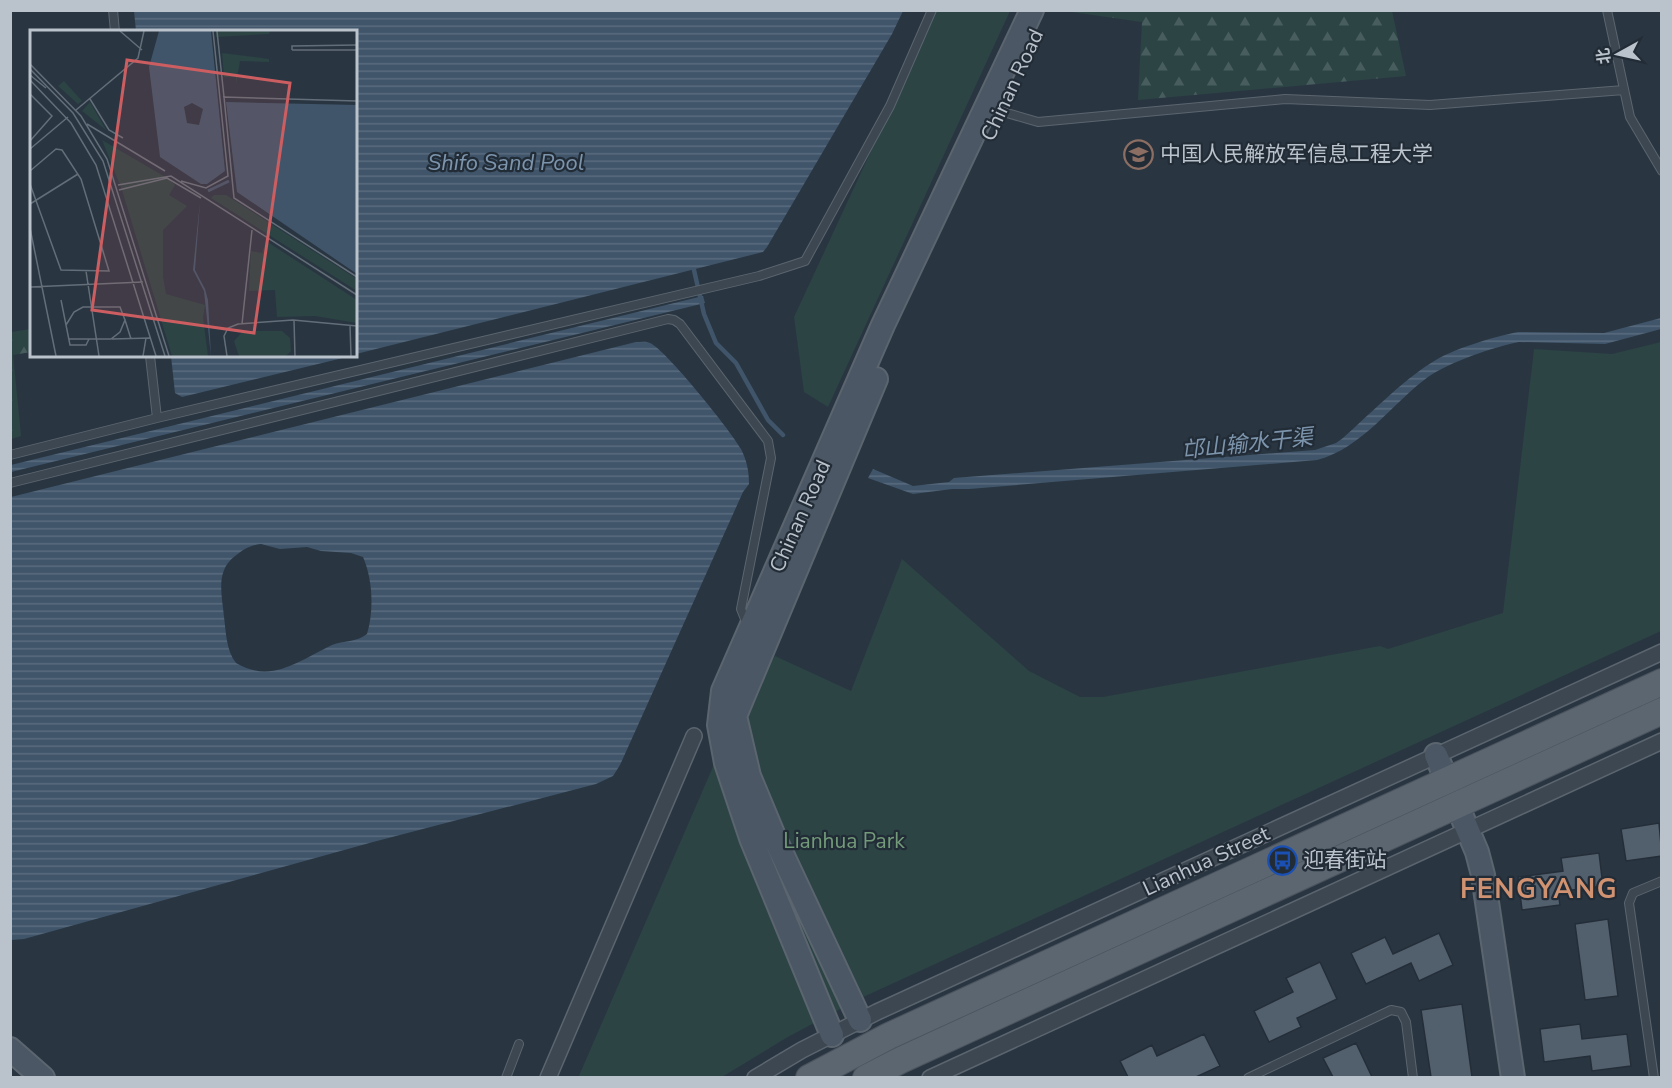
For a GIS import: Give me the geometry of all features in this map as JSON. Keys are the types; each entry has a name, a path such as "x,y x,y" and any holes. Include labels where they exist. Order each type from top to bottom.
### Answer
{"main road":[{"name":"Lianhua Street","path":"809,1077 889,1036 1662,682"},
{"path":"867,1077 1662,711"}],"street":[{"name":"Chinan Road","path":"832,1035 751,838 726,763 719,725 723,691 883,325 1032,10"},
{"name":"Chinan Road","path":"860,1020 781,852 749,776 735,716 896,331 1048,10"},
{"name":"Lianhua Street","path":"755,1077 860,1020 1662,652"},
{"path":"548,1077 694,736"},
{"path":"930,1077 1662,741"},
{"path":"1436,755 1468,830 1483,874 1513,1077"},
{"path":"10,1049 43,1077"}],"lane":[{"path":"113,10 115,30"},
{"path":"10,455 157,418 759,276 805,261 890,105 932,10"},
{"path":"1607,10 1630,117 1662,171"},
{"path":"1000,111 1038,122 1285,99 1431,105 1624,90"},
{"path":"10,483 674,320 680,324 768,441 771,458 741,609 746,623 751,627"},
{"path":"150,357 157,418"},
{"path":"1654,1077 1629,903 1633,892 1662,881"},
{"path":"1248,1077 1391,1010 1401,1012 1406,1022 1413,1077"},
{"path":"506,1077 519,1044"}],"green space":[{"path":"936,11 1010,11 828,407 804,392 794,317"},
{"path":"1065,11 1392,11 1406,76 1138,100 1142,22"},
{"path":"30,329 30,352 13,355 21,436 11,439 11,332"},
{"name":"Lianhua Park","path":"1661,342 1661,631 861,998 786,1038 722,1077 578,1078 735,716 775,656 851,691 902,559 1029,671 1080,697 1103,697 1380,646 1388,649 1503,613 1534,349 1612,354"}],"water":[{"name":"Shifo Sand Pool","path":"134,10 903,11 892,34 763,252 357,354 357,30 136,30"},
{"path":"703,296 705,303 11,472 11,465"},
{"path":"1661,318 1661,329 1605,344 1519,342 1459,361 1428,377 1349,446 1317,460 913,494 868,478 873,469 913,486 949,482 954,478 1315,450 1336,443 1420,370 1461,348 1518,332 1604,333"},
{"path":"636,342 647,342 658,349 712,409 741,449 749,479 749,484 743,492 613,776 596,784 373,842 24,939 11,940 11,497","holes":["261,544 280,549 307,547 321,551 351,553 363,557 369,576 371,595 371,616 367,634 359,639 336,643 285,668 273,671 249,669 236,663 228,647 221,592 222,576 229,562 247,548"]},
{"path":"171,357 347,357 182,397 175,393"}],"building":[{"path":"1659,823 1662,856 1626,861 1621,829"},
{"path":"1599,853 1603,886 1558,892 1560,905 1522,910 1518,877 1563,871 1561,858"},
{"path":"1608,919 1618,996 1585,1000 1575,924"},
{"path":"1439,933 1453,965 1419,981 1411,963 1366,984 1351,953 1385,937 1393,954"},
{"path":"1320,962 1337,999 1297,1018 1301,1027 1269,1042 1254,1011 1293,992 1286,978"},
{"path":"1462,1004 1472,1077 1431,1077 1421,1010"},
{"path":"1580,1024 1582,1039 1627,1034 1631,1066 1592,1071 1590,1056 1544,1062 1540,1029"},
{"path":"1204,1034 1220,1066 1196,1077 1128,1077 1120,1061 1152,1045 1157,1056"},
{"path":"1356,1043 1372,1077 1333,1077 1323,1058"}],"waterway":[{"path":"694,270 704,314 716,343 736,363 768,420 783,435"}],"place":[{"name":"中国人民解放军信息工程大学","path":"1139,154"},
{"name":"迎春街站","path":"1282,860"}],"district":[{"name":"FENGYANG","path":"1539,889"}],"water label":[{"name":"邙山输水干渠","path":"1247,443"}]}
